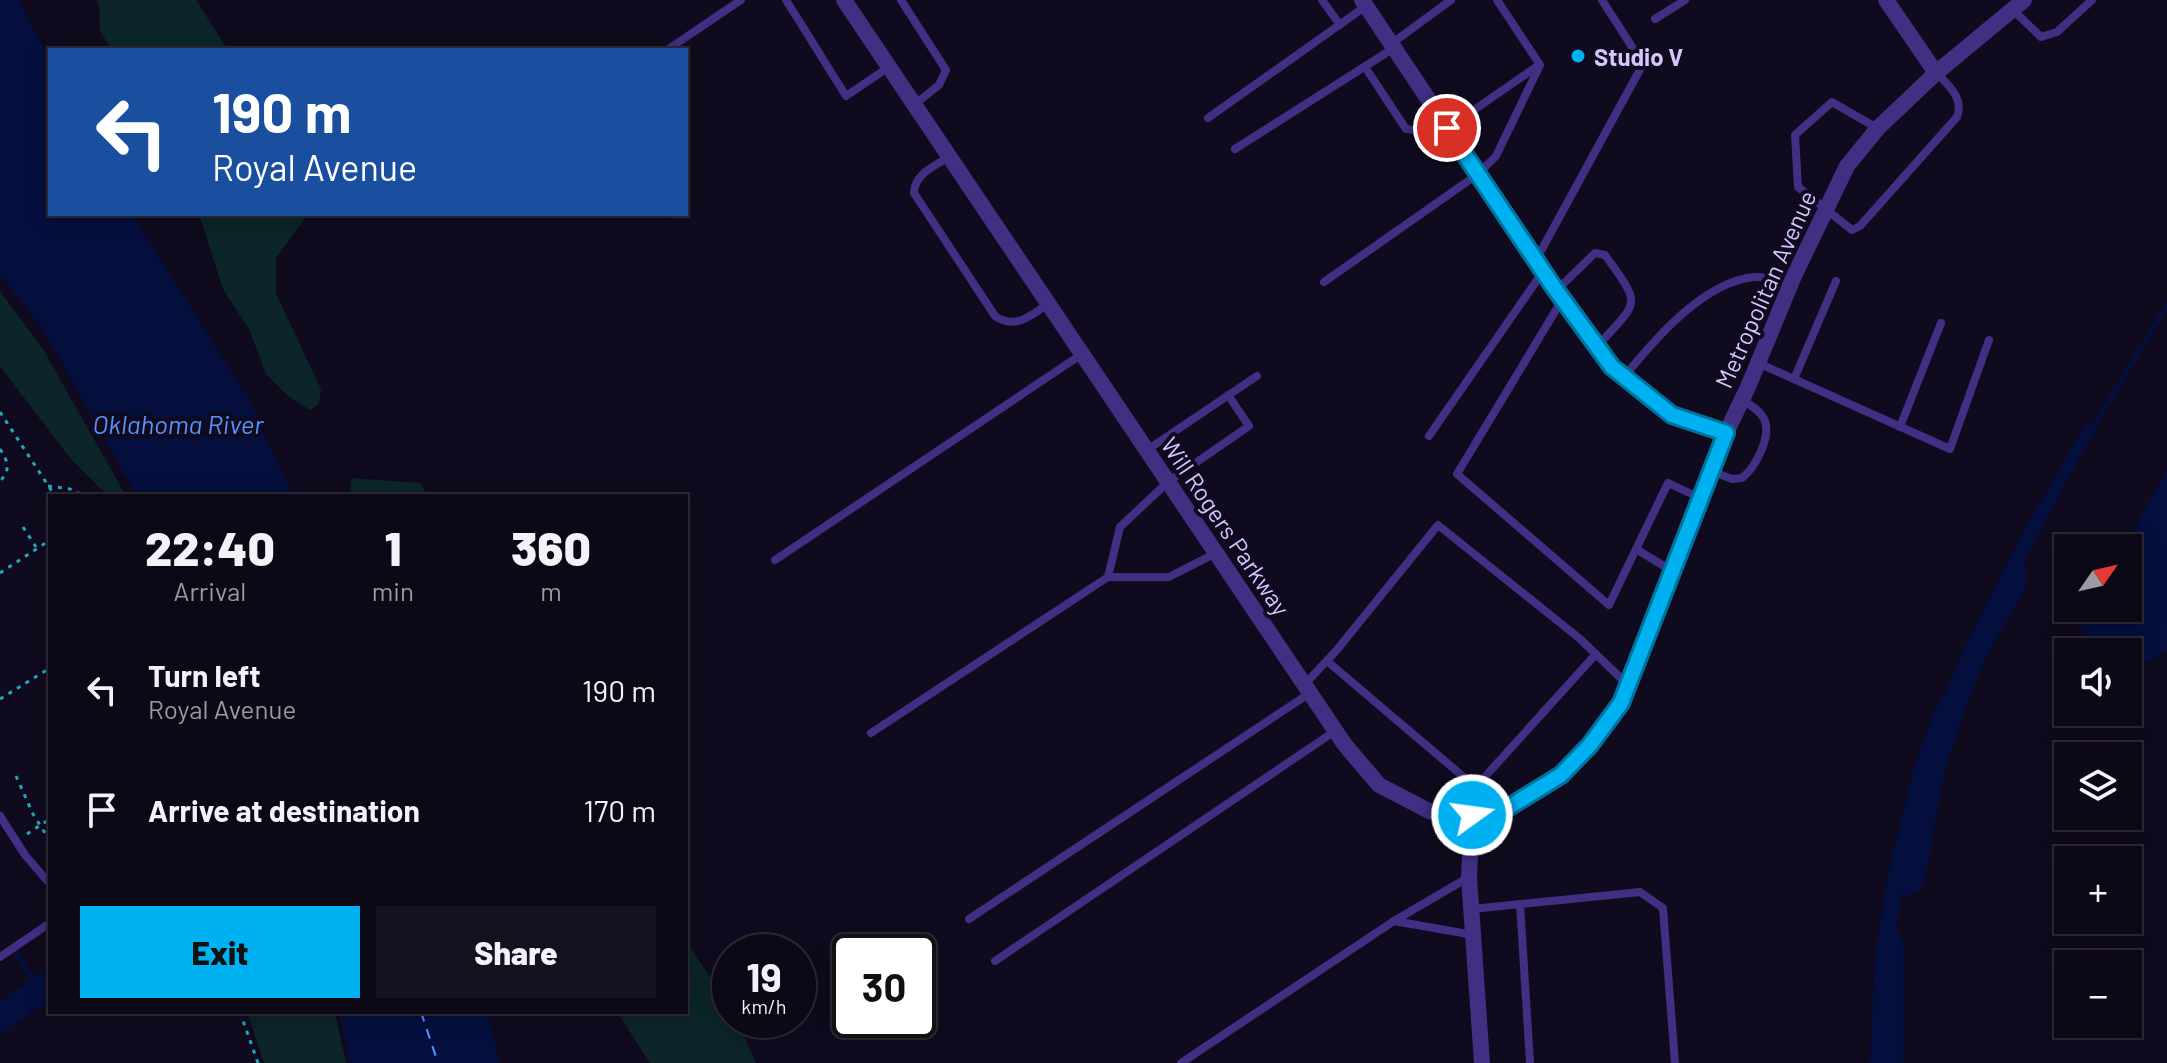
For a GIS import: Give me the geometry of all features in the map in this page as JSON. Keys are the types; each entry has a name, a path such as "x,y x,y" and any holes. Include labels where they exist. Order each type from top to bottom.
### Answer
{"street":[{"name":"Will Rogers Parkway","path":"844,0 1335,731 1379,785 1431,812 1472,815"},
{"path":"1886,0 1936,73"},
{"path":"1364,3 1539,266 1612,367 1672,415 1726,433"},
{"name":"Metropolitan Avenue","path":"1472,815 1509,807 1561,775 1598,735 1621,703 1726,433 1790,283 1847,166 1878,128 1936,73 2018,5"},
{"path":"1472,815 1469,877 1482,1063"}],"lane":[{"path":"670,48 741,0"},
{"path":"786,0 846,96 889,67"},
{"path":"901,0 946,70 939,85 914,105"},
{"path":"1322,0 1340,25"},
{"path":"1235,149 1365,67 1451,0"},
{"path":"1497,0 1540,65"},
{"path":"1429,436 1539,266 1643,64 1602,0"},
{"path":"1655,19 1685,0"},
{"path":"2018,5 2041,37 2057,32 2092,0"},
{"path":"1208,118 1340,25 1364,3"},
{"path":"1447,128 1540,65"},
{"path":"1324,282 1478,174 1496,156 1540,65"},
{"path":"1365,67 1406,129 1414,130 1437,113"},
{"path":"1878,128 1832,102 1795,135 1798,187 1847,227 1856,230 1957,117 1960,110 1957,97 1936,73"},
{"path":"949,157 917,178 914,193 995,316 1012,324 1048,304"},
{"path":"1597,347 1633,302 1632,292 1605,255 1595,253 1588,257 1559,295 1457,474 1609,605 1668,483 1700,498"},
{"path":"1624,377 1661,334 1693,305 1725,286 1755,277 1790,283"},
{"path":"1794,379 1836,281"},
{"path":"1900,427 1941,323"},
{"path":"1758,363 1950,449 1989,340"},
{"path":"775,560 1082,354"},
{"path":"1147,450 1257,376"},
{"path":"1108,577 1120,527 1168,482 1249,426 1228,395"},
{"path":"1711,471 1732,479 1742,478 1754,466 1766,436 1766,423 1759,411 1742,400"},
{"path":"969,919 1307,689 1438,525 1579,638 1628,685"},
{"path":"1636,549 1672,571"},
{"path":"871,733 1108,577 1169,577 1216,553"},
{"path":"1327,661 1466,779 1482,780 1596,654"},
{"path":"995,961 1335,731"},
{"path":"1472,815 1474,779"},
{"path":"0,816 25,855 48,882"},
{"path":"1181,1063 1394,921 1469,877"},
{"path":"1472,909 1640,892 1663,908 1675,1063"},
{"path":"1520,904 1530,1063"},
{"path":"1394,921 1474,935"},
{"path":"0,957 48,924"}],"path":[{"path":"0,412 54,494"},
{"path":"0,449 8,469 0,481"},
{"path":"48,486 81,494"},
{"path":"23,527 37,549"},
{"path":"0,573 48,541"},
{"path":"0,699 48,669"},
{"path":"16,776 48,838"},
{"path":"27,834 48,820"},
{"path":"241,1014 258,1063"}],"green space":[{"path":"96,0 196,0 227,48 111,48 100,31"},
{"path":"200,216 307,216 276,258 276,294 321,389 319,404 310,410 288,396 266,374 249,329 223,289"},
{"path":"0,291 44,351 125,494 106,494 70,458 0,366"},
{"path":"351,478 421,483 426,494 350,494"},
{"path":"688,944 712,979 712,1038 745,1038 756,1063 650,1063 618,1014 688,1014"},
{"path":"248,1014 335,1014 346,1063 264,1063"}],"water":[{"name":"Oklahoma River","path":"0,0 19,0 48,55 48,216 133,216 250,401 292,494 136,494 40,325 0,275"},
{"path":"2087,422 2099,430 2085,448 2024,562 2026,587 1981,670 1963,714 1943,782 1921,889 1909,896 1901,895 1897,930 1904,942 1903,1063 1870,1063 1875,956 1887,879 1914,768 1933,714 1964,648 2025,528"},
{"path":"2167,470 2167,649 2157,658 2142,664 2142,638 2086,638 2080,624 2142,622 2142,534 2134,534"},
{"path":"48,967 48,1002 0,1034 0,1001"},
{"path":"339,1014 488,1014 499,1063 350,1063"}],"waterway":[{"path":"2091,431 2167,305"},
{"path":"14,948 33,981"}],"ferry route":[{"path":"422,1014 438,1063"}],"place":[{"name":"Studio V","path":"1578,56"}],"route":[{"path":"1447,128 1553,286 1612,367 1672,415 1726,433 1621,703 1590,745 1561,775 1509,807 1472,815"}]}
